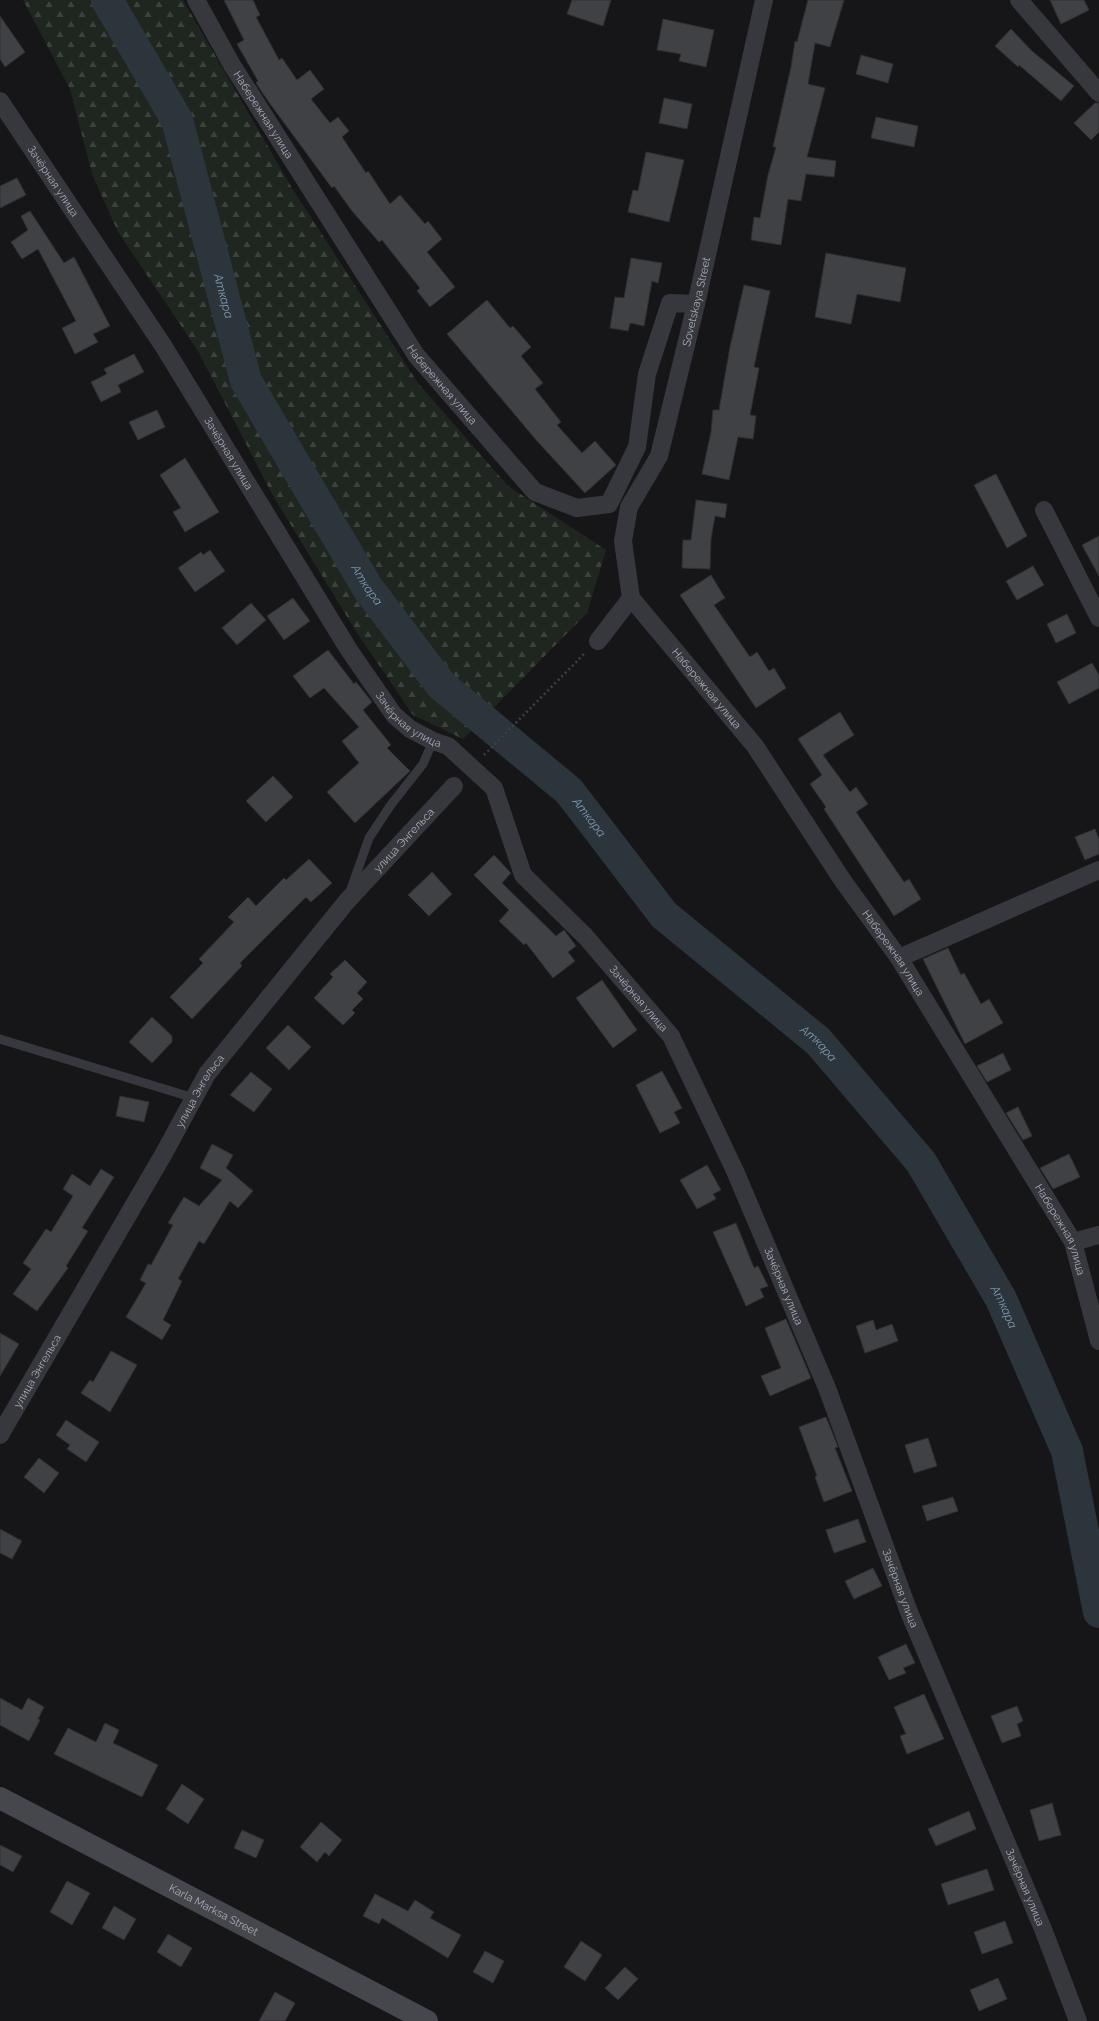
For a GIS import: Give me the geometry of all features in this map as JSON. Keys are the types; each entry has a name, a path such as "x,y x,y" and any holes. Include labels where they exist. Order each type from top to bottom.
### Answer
{"street":[{"name":"Набережная улица","path":"196,0 232,65 416,355 535,492 577,508 609,504 637,447 647,374 670,304 696,304"},
{"name":"Sovetskaya Street","path":"631,598 624,540 630,507 659,456 696,304 764,0"},
{"path":"1019,0 1099,93"},
{"name":"Зачёрная улица","path":"0,101 164,347 349,650 394,714 410,729 432,741 448,746 494,788 511,837 515,856 523,875 585,936 652,1012 675,1043 735,1172 827,1388 909,1612 1043,1929 1078,2021"},
{"path":"1044,510 1099,618"},
{"name":"Набережная улица","path":"631,598 755,746 843,881 899,958 1073,1242 1099,1341"},
{"path":"598,641 631,598"},
{"name":"улица Энгельса","path":"0,1435 207,1074 347,901 454,786"},
{"path":"899,958 1099,870"},
{"path":"1073,1242 1099,1235"},
{"name":"Karla Marksa Street","path":"0,1798 427,2021"}],"lane":[{"path":"347,901 369,838 390,806 423,764 432,741"},
{"path":"0,1039 194,1098"}],"path":[{"path":"482,758 598,641"}],"green space":[{"path":"23,0 183,0 292,188 418,383 508,486 606,550 587,613 463,739 413,715 357,633 272,494 198,351 118,232 92,174 70,89"}],"building":[{"path":"224,0 253,0 260,15 256,17 279,60 282,58 297,80 310,70 324,89 311,99 330,123 338,117 349,131 342,137 366,173 368,171 390,204 400,195 425,224 428,221 442,239 427,252 455,287 430,307 417,291 420,288 382,240 379,242 352,211 334,186 332,188 268,101 256,83 258,81 237,44 244,40"},
{"path":"572,0 611,0 603,26 567,14"},
{"path":"808,0 844,0 830,47 815,43 808,84 825,88 807,157 836,161 834,177 806,174 801,201 788,199 781,245 751,240 754,217 760,218 768,175 776,147 773,147 791,67 795,41 797,42"},
{"path":"1050,0 1084,0 1089,10 1061,24"},
{"path":"0,16 25,52 5,67 0,59"},
{"path":"663,19 714,30 706,67 679,61 681,54 657,50"},
{"path":"1011,29 1032,51 1074,86 1061,101 1019,65 1018,67 995,46"},
{"path":"861,55 893,64 888,83 856,74"},
{"path":"664,98 692,104 687,129 659,123"},
{"path":"1095,103 1099,103 1099,132 1091,140 1074,123"},
{"path":"876,117 918,126 914,147 871,138"},
{"path":"646,152 684,160 669,222 628,212 633,190 638,191"},
{"path":"17,178 26,195 0,208 0,186"},
{"path":"30,211 64,263 74,257 110,326 93,334 98,342 75,354 62,328 76,321 38,249 22,259 11,242 28,230 21,216"},
{"path":"826,253 906,268 900,302 857,294 851,324 815,317"},
{"path":"631,258 662,263 658,283 652,281 644,326 630,323 628,331 610,328 615,297 624,298"},
{"path":"744,285 770,291 754,367 759,368 750,415 756,416 753,439 738,437 729,480 702,474 711,432 713,410 719,410 730,347"},
{"path":"487,300 510,328 513,326 531,347 521,356 543,383 535,389 561,422 557,425 582,453 595,441 616,465 585,493 537,441 447,334"},
{"path":"134,354 144,372 118,385 121,392 101,402 91,382 107,374 104,369"},
{"path":"157,410 165,427 138,440 129,422"},
{"path":"185,458 219,512 185,532 173,512 181,508 160,475"},
{"path":"996,474 1027,536 1007,548 974,485"},
{"path":"696,500 727,504 725,518 715,516 711,539 710,569 682,568 683,540 691,540"},
{"path":"1099,536 1099,576 1082,545"},
{"path":"210,550 225,571 195,592 178,568 201,552 203,555"},
{"path":"1033,566 1044,585 1017,600 1006,581"},
{"path":"711,575 725,598 714,605 750,657 757,652 769,671 774,668 786,688 756,708 680,595"},
{"path":"293,598 310,621 284,640 267,616"},
{"path":"251,603 266,620 237,645 222,628"},
{"path":"1067,614 1076,633 1056,643 1047,624"},
{"path":"328,650 354,684 356,682 372,702 363,710 391,745 387,748 410,771 355,823 327,792 359,763 342,741 359,727 324,688 310,698 293,676"},
{"path":"1092,663 1099,675 1099,688 1069,704 1057,682"},
{"path":"840,712 854,735 823,755 850,792 856,787 868,804 856,812 904,882 909,879 921,899 894,916 824,809 826,807 810,784 822,775 798,739"},
{"path":"273,776 293,797 266,822 246,801"},
{"path":"1095,829 1099,839 1099,854 1085,860 1075,837"},
{"path":"494,855 511,873 502,883 556,936 564,930 576,946 568,952 575,961 553,978 526,943 524,945 499,921 509,910 474,875"},
{"path":"309,859 332,883 311,902 306,897 240,963 242,966 192,1019 170,997 203,963 199,959 234,922 228,917 248,897 256,906 284,878 286,880"},
{"path":"432,872 452,894 429,916 408,895"},
{"path":"948,948 961,975 964,973 981,1004 989,999 1003,1023 965,1044 923,959"},
{"path":"345,960 367,982 357,993 363,999 352,1010 355,1013 343,1025 314,998 333,977 330,974"},
{"path":"602,980 637,1030 613,1048 576,998"},
{"path":"152,1017 172,1036 172,1042 152,1063 129,1042"},
{"path":"288,1025 311,1047 289,1070 266,1048"},
{"path":"1003,1053 1011,1070 987,1082 977,1066"},
{"path":"662,1071 682,1108 674,1112 680,1123 660,1133 636,1085"},
{"path":"251,1072 272,1089 254,1112 230,1095"},
{"path":"120,1096 149,1102 144,1122 116,1116"},
{"path":"1018,1107 1032,1136 1023,1140 1006,1113"},
{"path":"212,1144 233,1155 226,1168 253,1191 238,1208 230,1201 204,1244 199,1241 178,1279 182,1281 163,1320 171,1325 162,1340 126,1317 146,1283 140,1280 148,1264 151,1265 173,1225 168,1223 184,1197 199,1206 222,1180 200,1168"},
{"path":"1069,1154 1080,1177 1053,1189 1040,1168"},
{"path":"707,1165 721,1190 713,1194 716,1199 697,1209 680,1180"},
{"path":"101,1169 114,1177 82,1228 88,1231 66,1266 68,1268 37,1311 13,1294 31,1269 23,1263 46,1229 51,1232 73,1196 63,1189 72,1174 90,1186"},
{"path":"736,1223 754,1268 758,1266 768,1286 760,1289 764,1297 746,1306 713,1232"},
{"path":"786,1319 811,1378 770,1396 761,1376 781,1368 765,1328"},
{"path":"873,1320 876,1330 892,1324 898,1341 865,1353 856,1326"},
{"path":"0,1333 19,1344 0,1376"},
{"path":"111,1351 137,1365 110,1412 81,1393 90,1380 93,1382"},
{"path":"826,1417 838,1447 835,1448 852,1491 824,1502 815,1477 817,1476 799,1427"},
{"path":"66,1420 99,1442 86,1462 67,1449 70,1445 56,1435"},
{"path":"928,1438 937,1466 914,1473 905,1445"},
{"path":"39,1458 59,1473 44,1493 24,1477"},
{"path":"953,1497 958,1511 927,1521 922,1506"},
{"path":"858,1519 866,1542 834,1553 826,1530"},
{"path":"0,1529 22,1541 12,1559 0,1553"},
{"path":"873,1568 882,1586 854,1599 845,1581"},
{"path":"906,1644 915,1663 903,1668 906,1673 889,1680 878,1657"},
{"path":"924,1694 944,1739 907,1754 900,1736 906,1734 894,1707"},
{"path":"0,1698 22,1710 28,1698 44,1707 38,1719 40,1720 29,1741 0,1725"},
{"path":"1017,1706 1023,1721 1017,1724 1021,1736 1002,1743 991,1716"},
{"path":"105,1723 119,1730 113,1743 158,1765 142,1797 54,1754 68,1728 96,1742"},
{"path":"182,1784 204,1799 188,1824 166,1809"},
{"path":"1052,1803 1061,1835 1039,1841 1030,1810"},
{"path":"969,1811 976,1829 936,1846 928,1829"},
{"path":"321,1822 342,1840 329,1856 325,1852 317,1862 300,1847"},
{"path":"242,1830 264,1840 256,1858 234,1848"},
{"path":"0,1845 22,1856 13,1872 0,1865"},
{"path":"987,1869 994,1890 948,1905 941,1884"},
{"path":"67,1881 90,1893 72,1925 50,1912"},
{"path":"375,1894 408,1911 415,1900 434,1912 430,1918 461,1935 448,1958 382,1918 379,1924 363,1916"},
{"path":"114,1906 136,1919 124,1940 102,1928"},
{"path":"1005,1921 1013,1943 982,1954 974,1932"},
{"path":"168,1934 192,1948 181,1967 157,1952"},
{"path":"581,1941 602,1955 585,1981 564,1967"},
{"path":"485,1951 504,1961 493,1983 473,1972"},
{"path":"625,1967 638,1979 618,2000 605,1988"},
{"path":"998,1978 1007,1999 979,2011 970,1990"},
{"path":"275,1992 295,2003 285,2021 259,2021"}],"waterway":[{"name":"Аткара","path":"107,0 177,120 246,381 367,587 441,685 569,791 664,915 818,1041 921,1162 1001,1299 1067,1451 1099,1612"}]}
